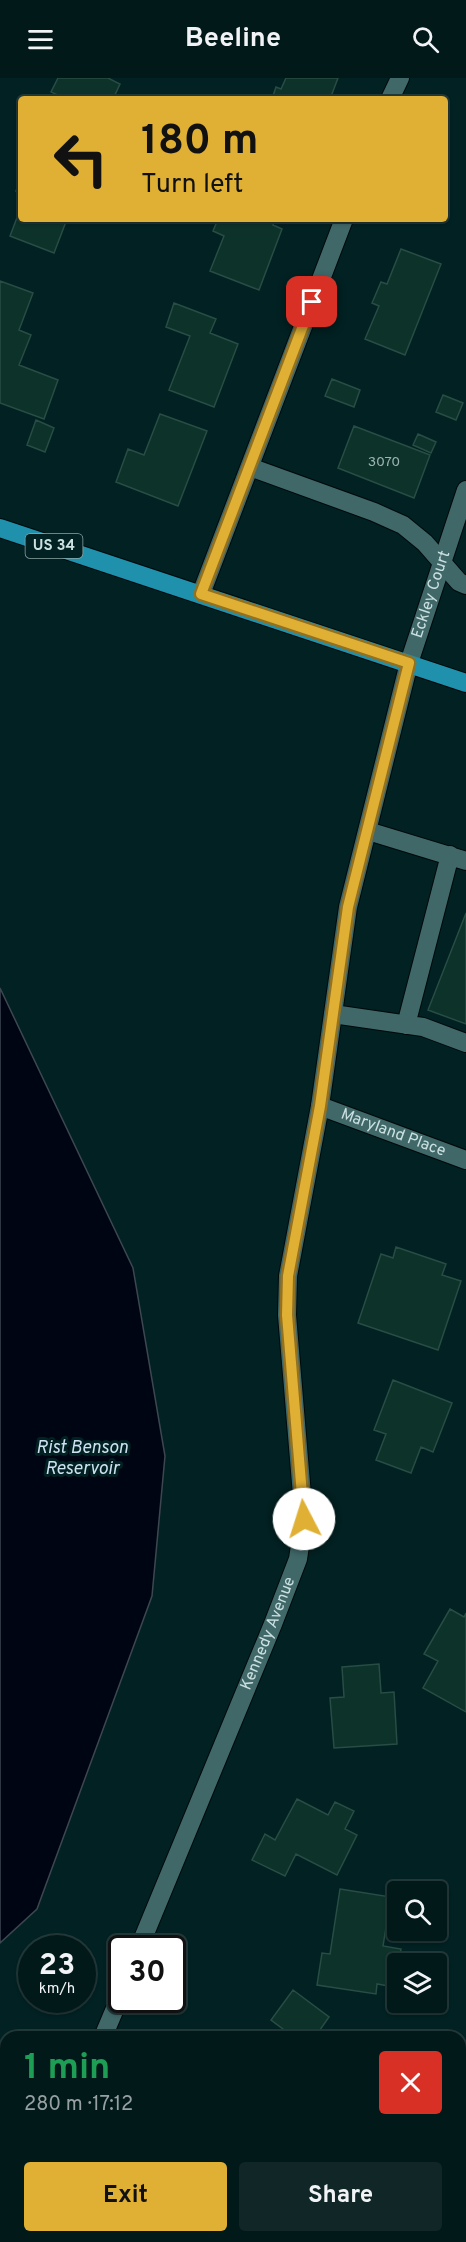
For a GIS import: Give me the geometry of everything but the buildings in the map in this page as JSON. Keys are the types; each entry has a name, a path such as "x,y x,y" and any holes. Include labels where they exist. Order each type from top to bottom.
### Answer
{"highway":[{"name":"US 34","path":"0,528 466,683"}],"street":[{"path":"391,96 400,78"},
{"path":"201,594 343,222"},
{"path":"250,467 374,512 403,525 415,533 459,582 466,585"},
{"name":"Eckley Court","path":"409,663 466,490"},
{"name":"Kennedy Avenue","path":"144,1935 298,1559 304,1519 287,1315 288,1276 320,1106 348,907 409,663"},
{"path":"368,831 458,858 406,1025"},
{"path":"333,1014 423,1027 466,1043"},
{"name":"Maryland Place","path":"320,1106 466,1160"},
{"path":"106,2031 113,2013"}],"water":[{"name":"Rist Benson Reservoir","path":"0,988 133,1268 165,1456 152,1596 37,1909 0,1943"}],"route":[{"path":"304,1519 287,1315 288,1276 320,1106 348,907 409,663 201,594 312,302"}]}
